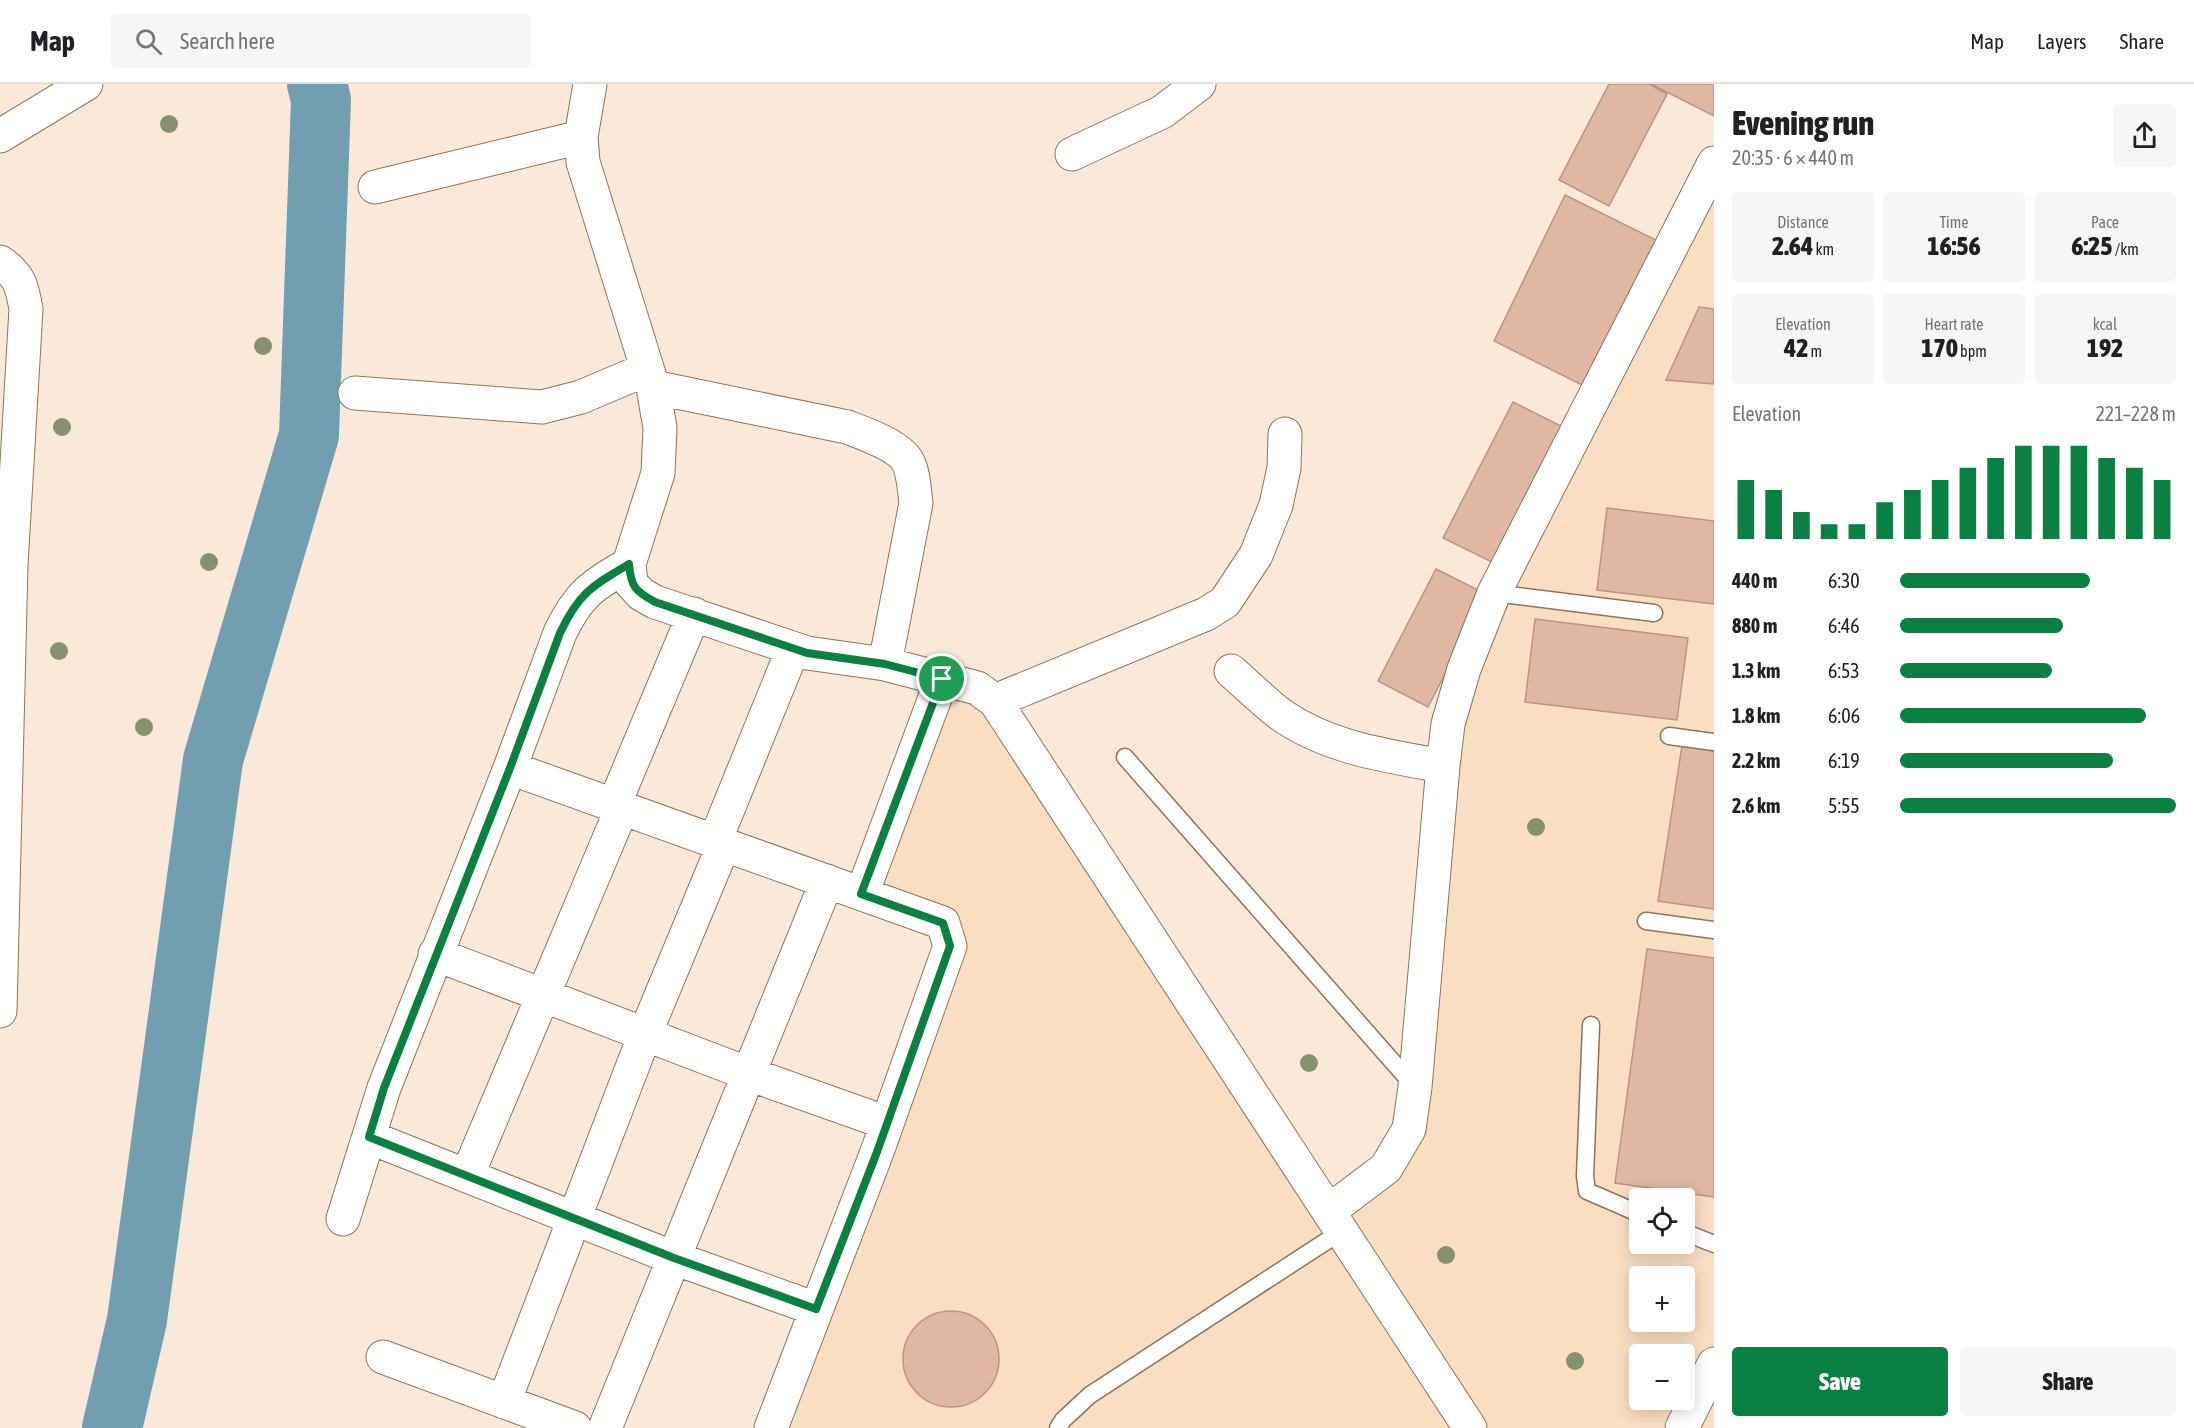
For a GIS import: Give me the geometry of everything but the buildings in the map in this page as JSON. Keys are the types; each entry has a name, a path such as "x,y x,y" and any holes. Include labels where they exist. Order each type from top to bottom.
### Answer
{"street":[{"path":"0,135 86,84"},
{"path":"590,84 582,137 583,162 650,378 660,428 658,473 629,564 631,583 641,594 655,602 793,649 885,664 977,688 995,701 1470,1428"},
{"path":"1072,154 1162,112 1199,84"},
{"path":"375,187 582,137"},
{"path":"1335,1221 1386,1168 1409,1129 1415,1087 1448,724 1464,669 1494,593 1714,163"},
{"path":"0,262 14,272 23,289 26,309 11,565 0,1011"},
{"path":"355,393 542,407 561,404 650,378 871,435 907,459 914,479 916,503 885,664"},
{"path":"995,701 1206,614 1226,602 1256,555 1276,505 1284,468 1285,434"},
{"path":"343,1219 384,1088 510,768 560,633 570,612 591,587 629,564"},
{"path":"466,1176 542,995 694,614"},
{"path":"504,1402 793,649"},
{"path":"1231,671 1281,714 1329,740 1369,752 1443,766"},
{"path":"861,894 942,679"},
{"path":"510,768 943,923 950,946 887,1122 771,1428"},
{"path":"605,1428 827,881"},
{"path":"435,954 749,1074 887,1122"},
{"path":"369,1137 674,1258 816,1309"},
{"path":"383,1357 574,1428"},
{"path":"1682,1428 1714,1364"}],"lane":[{"path":"1494,593 1654,613"},
{"path":"1669,736 1714,742"},
{"path":"1125,757 1415,1087"},
{"path":"1646,921 1714,930"},
{"path":"1591,1025 1585,1176 1587,1191 1629,1209"},
{"path":"1058,1428 1063,1420 1090,1395 1335,1221"},
{"path":"1695,1236 1714,1244"}],"shaded area":[{"path":"1714,168 1714,1428 1474,1428 1341,1218 1395,1170 1452,767 1474,669"},
{"path":"946,685 974,694 1458,1428 776,1428 956,948 872,890"}],"waterway":[{"path":"112,1428 137,1320 213,760 309,435 321,100 317,84"}],"route":[{"path":"629,564 631,583 641,594 655,602 807,653 885,664 942,679 861,894 943,923 950,946 877,1152 816,1309 674,1258 369,1137 384,1088 510,768 560,633 570,612 591,587 629,564"}]}
